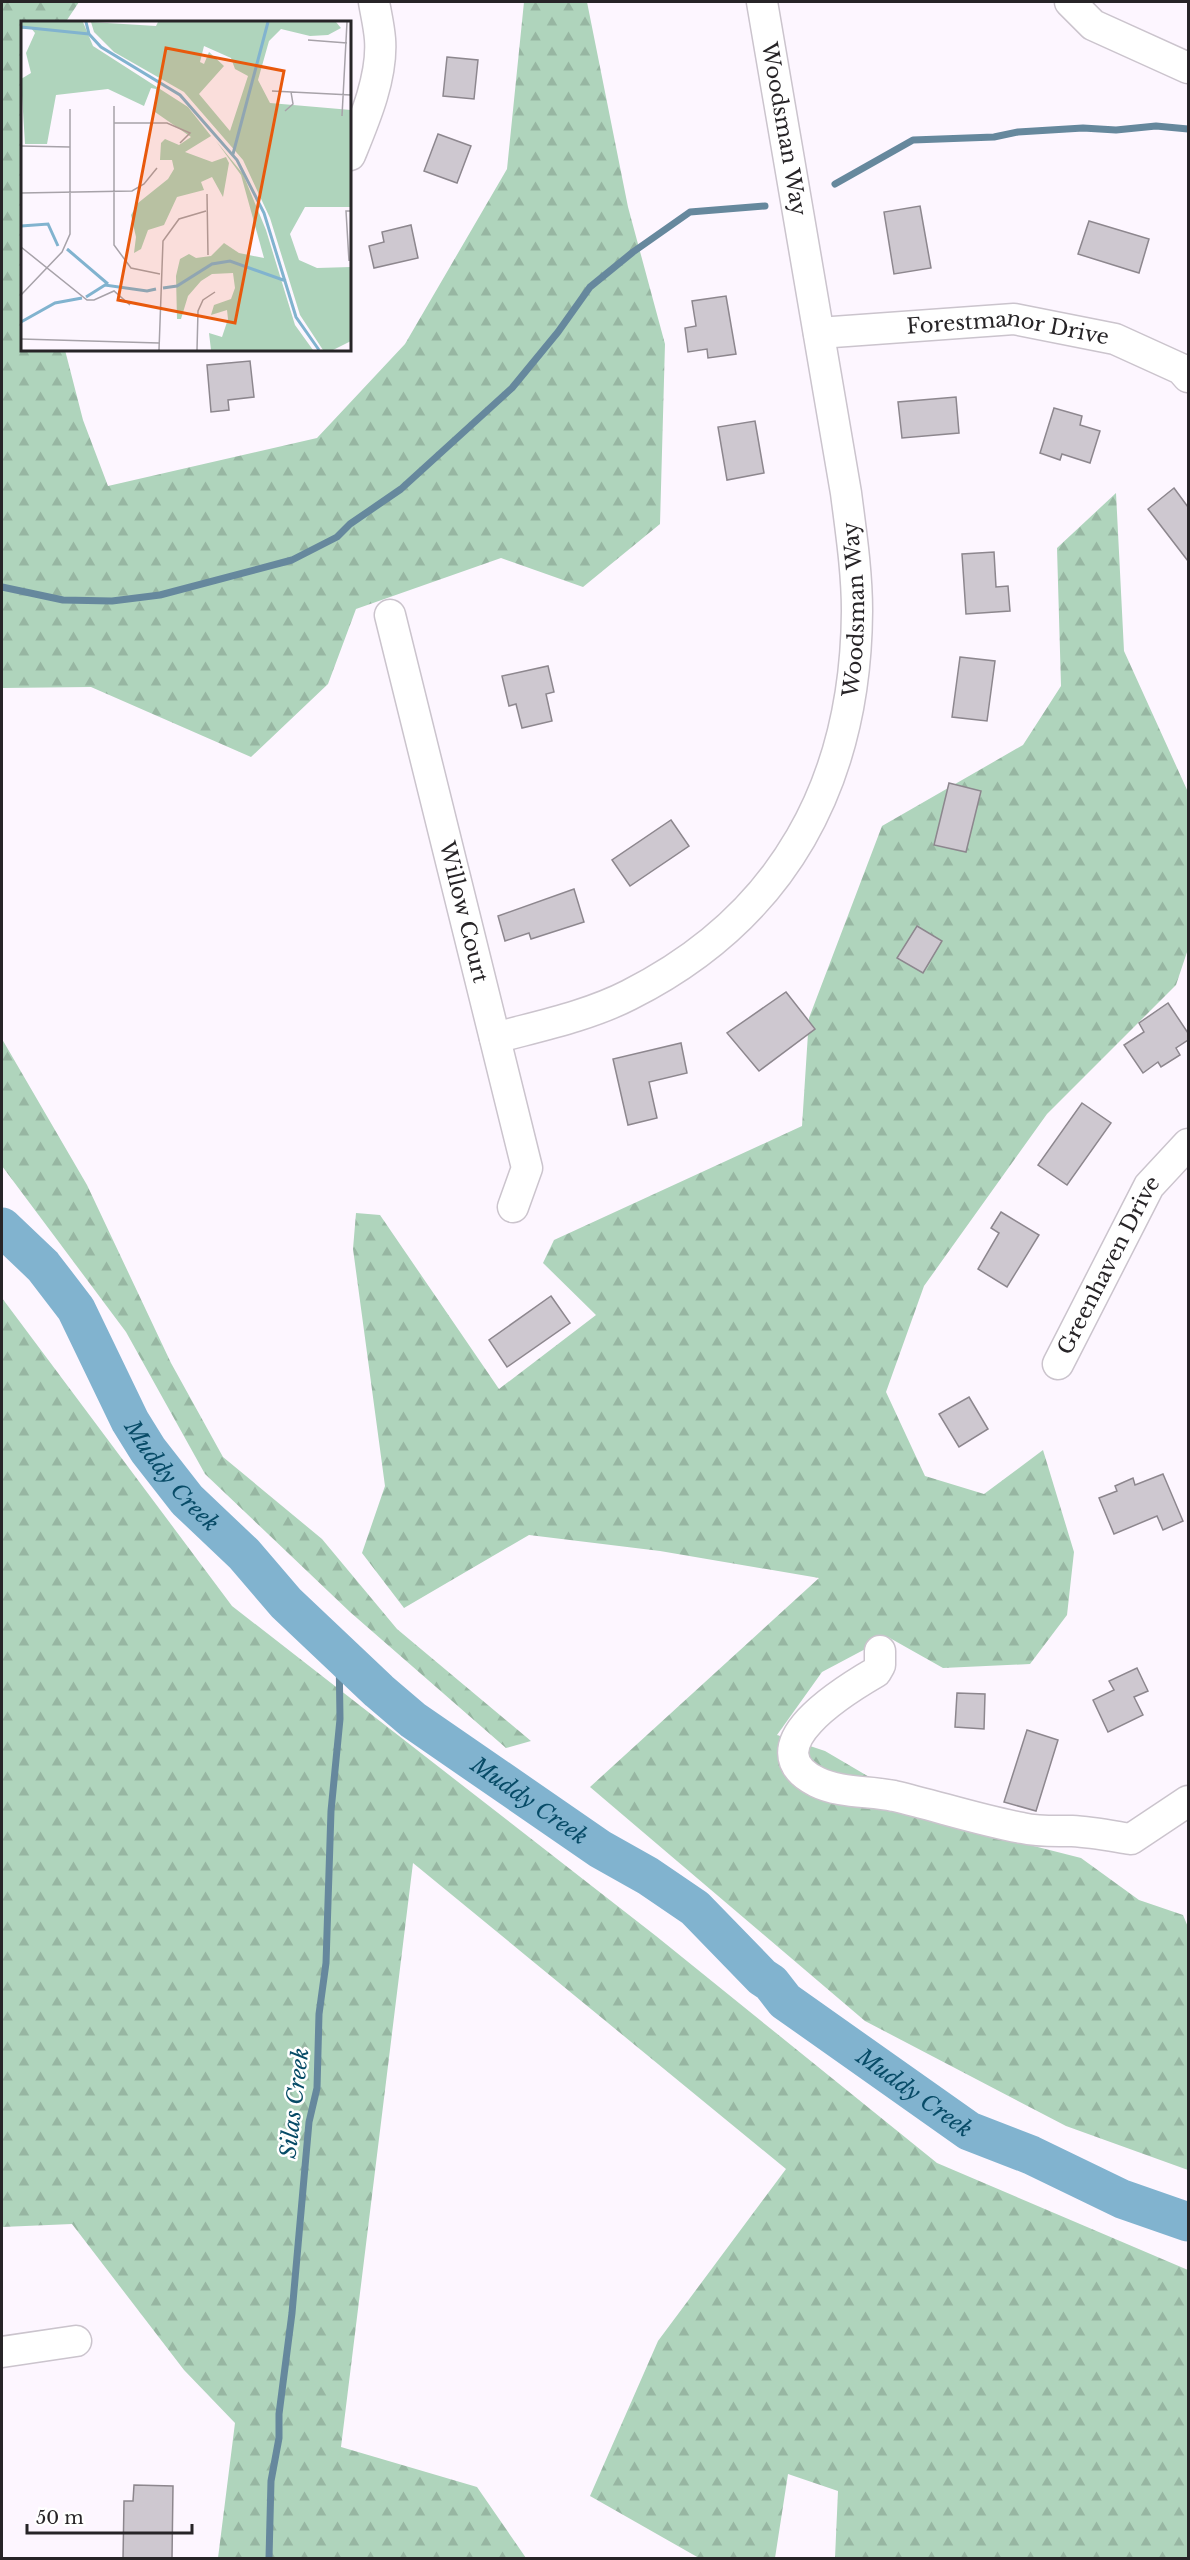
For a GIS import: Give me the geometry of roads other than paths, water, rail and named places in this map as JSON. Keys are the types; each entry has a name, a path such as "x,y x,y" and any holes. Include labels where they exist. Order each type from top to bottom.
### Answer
{"street":[{"path":"351,154 367,114 376,79 381,40 375,2"},
{"name":"Woodsman Way","path":"495,1038 567,1019 627,996 679,966 712,942 767,887 791,854 817,809 835,762 847,712 857,610 846,493 762,2"},
{"path":"1070,2 1094,26 1188,68"},
{"name":"Forestmanor Drive","path":"819,333 1014,319 1115,339 1181,369 1188,377"},
{"name":"Willow Court","path":"390,615 527,1168 513,1207"},
{"name":"Greenhaven Drive","path":"1058,1364 1149,1186 1188,1144"},
{"path":"880,1651 876,1672 817,1713 804,1725 793,1747 795,1760 801,1771 819,1784 893,1796 971,1818 1024,1829 1131,1839 1188,1801"},
{"path":"2,2352 76,2341"}],"waterway":[{"path":"835,184 913,140 994,137 1018,132 1083,128 1116,130 1156,126 1188,129"},
{"path":"2,587 63,600 112,601 160,595 292,560 337,537 350,524 401,489 512,388 558,332 590,287 633,252 690,212 765,206"},
{"name":"Muddy Creek","path":"2,1227 43,1266 76,1309 130,1421 148,1450 187,1500 244,1554 286,1603 413,1720 600,1849 648,1876 695,1908 762,1977 771,1983 785,2001 969,2131 1031,2155 1122,2199 1188,2222"},
{"name":"Silas Creek","path":"269,2558 271,2481 279,2438 279,2414 292,2313 309,2122 317,2088 319,2014 326,1963 331,1811 340,1719 339,1651"}]}
